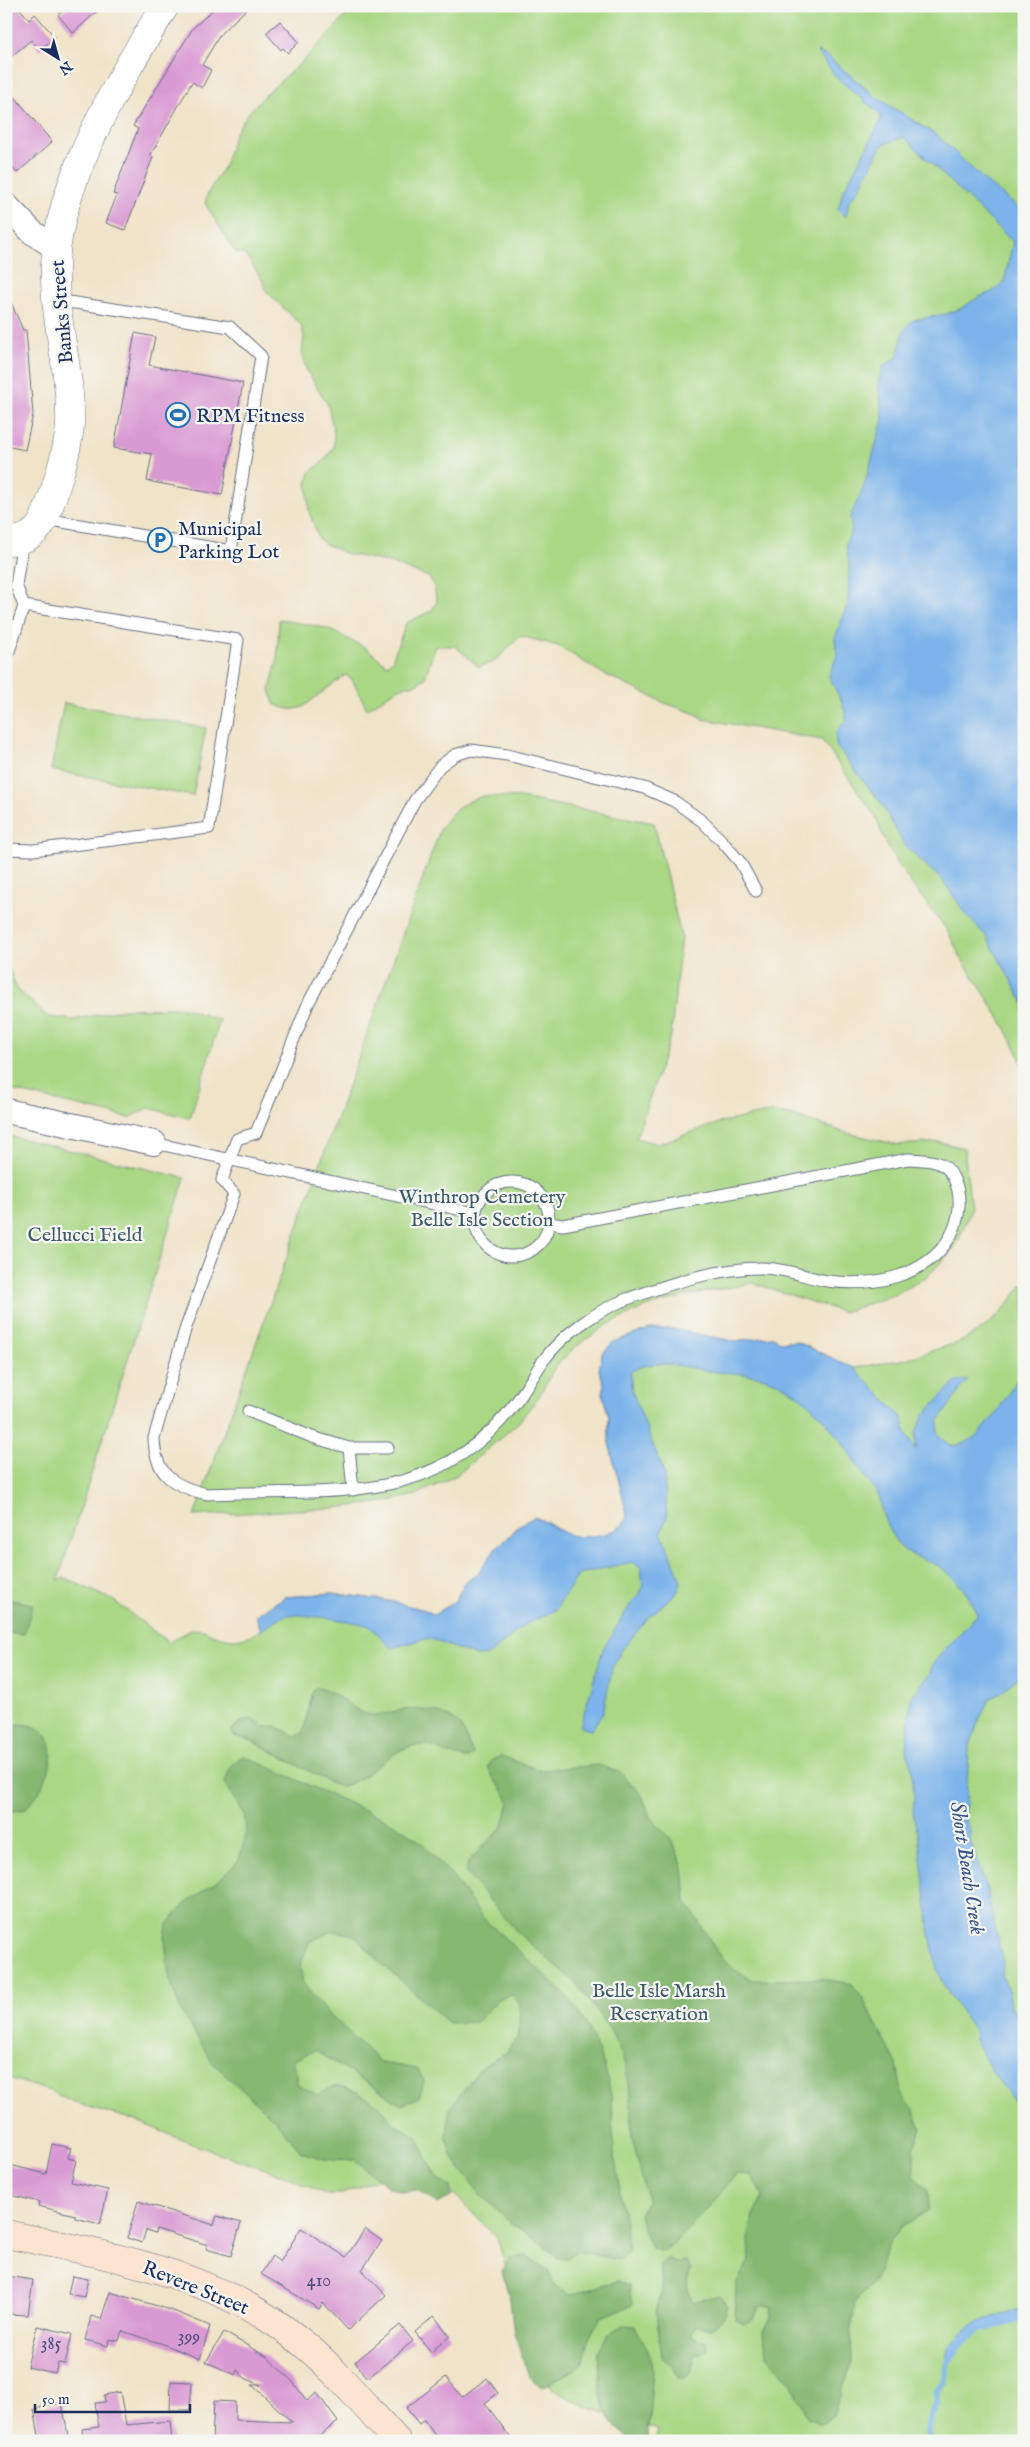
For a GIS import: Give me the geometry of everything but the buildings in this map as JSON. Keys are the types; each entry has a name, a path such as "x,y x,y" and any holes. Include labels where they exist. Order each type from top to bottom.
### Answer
{"main road":[{"name":"Revere Street","path":"6,2234 109,2256 158,2269 236,2300 275,2322 307,2346 397,2441"}],"street":[{"name":"Banks Street","path":"15,540 37,531 45,519 65,452 70,425 56,300 56,248 71,189 92,136 115,89 165,6"},
{"path":"6,205 32,232 56,248"},
{"path":"6,1111 154,1144"}],"lane":[{"path":"45,519 231,551 261,356 230,327 56,300"},
{"path":"6,660 24,606 11,583 15,540"},
{"path":"6,849 33,850 209,828 238,640 24,606"},
{"path":"549,1223 563,1225 908,1159 929,1160 946,1167 954,1178 959,1197 959,1214 947,1242 938,1254 906,1274 866,1283 825,1280 762,1268 703,1274 605,1309 560,1342 545,1359 517,1401 491,1430 466,1451 416,1477 393,1485 353,1490 207,1494 184,1489 171,1480 160,1468 155,1455 154,1438 185,1330 234,1194 222,1180 237,1139 256,1133 308,1004 415,800 440,766 455,755 471,750 499,753 658,793 688,811 722,840 740,862 756,891"},
{"path":"154,1144 475,1213"},
{"path":"505,1182 517,1182 528,1185 541,1196 548,1212 549,1223 546,1235 530,1252 519,1256 507,1256 486,1246 479,1236 475,1225 475,1213 485,1193 494,1186 505,1182"},
{"path":"248,1411 312,1437 349,1448 388,1448"},
{"path":"349,1448 353,1490"}],"green space":[{"path":"355,6 1024,6 1024,1069 1004,1025 960,956 948,932 898,863 889,849 877,819 822,740 703,719 696,714 665,703 604,674 558,646 521,636 494,662 479,667 455,646 435,646 425,678 416,684 399,688 367,709 352,679 345,675 303,707 288,709 274,704 270,689 277,662 279,619 326,628 366,648 387,665 392,661 406,623 431,611 437,602 434,586 429,577 383,561 347,554 325,544 319,539 309,511 307,483 310,472 324,461 334,447 334,433 328,405 307,371 302,355 304,335 301,325 267,292 263,281 246,255 235,252 205,203 208,193 224,166 235,133 249,112 306,58"},
{"path":"64,703 206,728 193,796 51,770"},
{"name":"Winthrop Cemetery Belle Isle Section","path":"484,796 521,798 654,823 681,936 671,1035 636,1138 658,1144 722,1122 772,1112 790,1115 847,1133 899,1145 940,1142 964,1148 971,1209 956,1246 927,1277 894,1295 843,1312 753,1283 689,1295 643,1308 607,1325 574,1348 555,1367 539,1396 518,1423 457,1475 416,1495 379,1503 332,1508 194,1516 440,830 458,808"},
{"path":"6,946 8,966 16,988 48,1017 73,1020 123,1009 184,1008 220,1020 190,1118 148,1108 130,1118 6,1089"},
{"name":"Belle Isle Marsh Reservation","path":"6,1135 185,1178 58,1580 65,1578 113,1600 169,1643 197,1629 234,1639 251,1635 261,1631 256,1615 285,1597 332,1593 389,1601 425,1610 435,1615 456,1600 464,1584 478,1573 497,1547 518,1526 534,1517 570,1535 585,1537 604,1534 620,1527 625,1521 627,1514 609,1443 609,1417 603,1396 604,1383 599,1370 602,1354 613,1342 650,1329 673,1329 733,1341 773,1337 781,1342 797,1342 854,1368 906,1359 960,1342 982,1329 1001,1313 1024,1283 1024,2441 655,2441 658,2430 592,2409 555,2391 537,2370 497,2238 455,2195 442,2189 410,2182 376,2180 342,2194 325,2194 286,2176 192,2144 137,2121 72,2102 50,2091 6,2077"},
{"path":"6,1599 33,1604 24,1634 6,1633"},
{"path":"317,1688 332,1693 358,1710 372,1715 402,1710 417,1710 449,1717 462,1729 473,1754 469,1758 464,1758 428,1745 412,1746 392,1756 362,1777 339,1787 250,1740 234,1736 232,1731 236,1725 251,1720 257,1721 263,1727 276,1726 295,1736 303,1733 313,1691"},
{"path":"22,1724 43,1732 49,1740 51,1760 48,1773 39,1793 26,1809 6,1812 6,1725"},
{"path":"244,1756 395,1824 422,1843 453,1877 482,1917 565,1994 588,2027 604,2065 611,2095 614,2153 629,2251 620,2260 576,2251 568,2258 557,2258 544,2245 508,2221 481,2195 451,2156 447,2138 449,2109 482,2066 506,2053 519,2035 520,2004 512,1995 499,1999 476,2022 449,2023 385,1967 354,1935 333,1931 310,1941 300,1965 303,1983 320,2005 381,2063 418,2069 424,2082 419,2097 402,2105 315,2050 294,2060 297,2084 317,2095 335,2086 358,2092 378,2105 395,2125 416,2135 435,2174 440,2180 451,2187 451,2197 438,2203 417,2190 402,2192 388,2187 355,2160 323,2159 301,2152 274,2119 212,2062 180,2009 169,1976 165,1940 167,1925 184,1905 221,1878 239,1860 246,1835 244,1813 225,1783 231,1767"},
{"path":"501,1756 539,1770 599,1765 621,1773 642,1795 650,1817 672,1840 683,1867 686,1901 716,1950 732,1968 752,1980 824,1979 852,1984 863,1999 897,2064 903,2099 913,2109 921,2128 914,2150 914,2176 928,2189 929,2210 901,2227 889,2243 874,2282 855,2302 851,2336 852,2363 833,2415 821,2424 809,2418 791,2383 766,2355 764,2331 771,2317 772,2306 760,2306 752,2321 743,2324 735,2318 736,2284 750,2259 749,2236 753,2215 763,2196 751,2175 736,2174 701,2215 663,2252 651,2248 644,2232 640,2214 647,2200 632,2137 629,2082 623,2058 611,2031 577,1984 519,1934 466,1873 468,1862 503,1826 509,1801 488,1767 492,1760"},
{"path":"526,2256 548,2270 555,2286 570,2295 618,2281 629,2285 632,2305 601,2317 590,2336 584,2360 577,2368 542,2387 529,2377 514,2334 510,2300 502,2271 510,2258"},
{"path":"668,2258 676,2262 686,2261 691,2270 688,2286 693,2302 719,2295 728,2306 724,2318 710,2329 696,2325 691,2336 706,2342 707,2351 695,2355 691,2370 685,2378 678,2378 673,2366 662,2357 656,2313 662,2290 660,2265"},
{"path":"625,2325 635,2326 648,2351 653,2371 647,2441 630,2441 611,2420 605,2410 601,2394 597,2351 608,2335"}],"water":[{"path":"817,52 827,56 876,97 938,136 986,182 1024,212 1024,1004 987,937 969,918 942,880 905,846 881,803 837,747 835,738 837,732 847,720 842,702 829,677 837,655 835,638 848,603 849,563 846,543 852,530 850,518 865,483 883,419 878,383 884,365 897,358 904,330 913,320 946,314 960,309 979,297 992,292 1004,282 1013,242 904,137 882,145 857,192 849,201 846,217 838,209 843,192 880,122 881,115 836,77"},
{"path":"650,1329 673,1329 733,1341 773,1337 781,1342 797,1342 854,1368 903,1419 906,1434 916,1449 916,1432 924,1415 954,1383 968,1379 939,1420 937,1433 950,1446 962,1444 984,1428 1024,1369 1024,1672 1001,1693 990,1698 979,1720 969,1748 965,1822 970,1831 970,1840 985,1883 1003,1963 1001,1974 1008,1989 1011,2006 1024,2033 1024,2114 993,2073 975,2040 974,2030 943,1985 937,1969 930,1934 918,1833 913,1814 914,1797 911,1762 906,1749 911,1697 929,1675 934,1662 977,1615 971,1600 948,1573 935,1564 907,1552 899,1545 893,1537 883,1515 878,1495 846,1448 814,1409 789,1388 756,1376 665,1364 646,1365 630,1373 632,1391 664,1473 667,1517 661,1532 681,1582 678,1591 648,1618 621,1651 612,1668 603,1713 591,1730 580,1727 603,1649 631,1604 639,1596 643,1586 641,1567 632,1562 579,1574 554,1611 524,1625 489,1655 476,1656 428,1638 392,1648 369,1626 315,1617 288,1615 261,1631 256,1615 285,1597 332,1593 389,1601 425,1610 435,1615 456,1600 464,1584 478,1573 497,1547 518,1526 534,1517 570,1535 585,1537 604,1534 620,1526 625,1521 627,1514 609,1443 609,1417 603,1396 604,1383 599,1370 602,1354 613,1342"},
{"path":"1024,2309 1024,2319 989,2326 975,2333 958,2349 946,2369 949,2346 965,2330 984,2320"}],"waterway":[{"name":"Short Beach Creek","path":"927,2441 930,2416 936,2405 937,2391 944,2382 948,2362 960,2345 978,2331 1024,2317"}],"place":[{"name":"RPM Fitness","path":"178,415"},
{"name":"Municipal Parking Lot","path":"160,540"}],"park label":[{"name":"Cellucci Field","path":"85,1234"}]}
